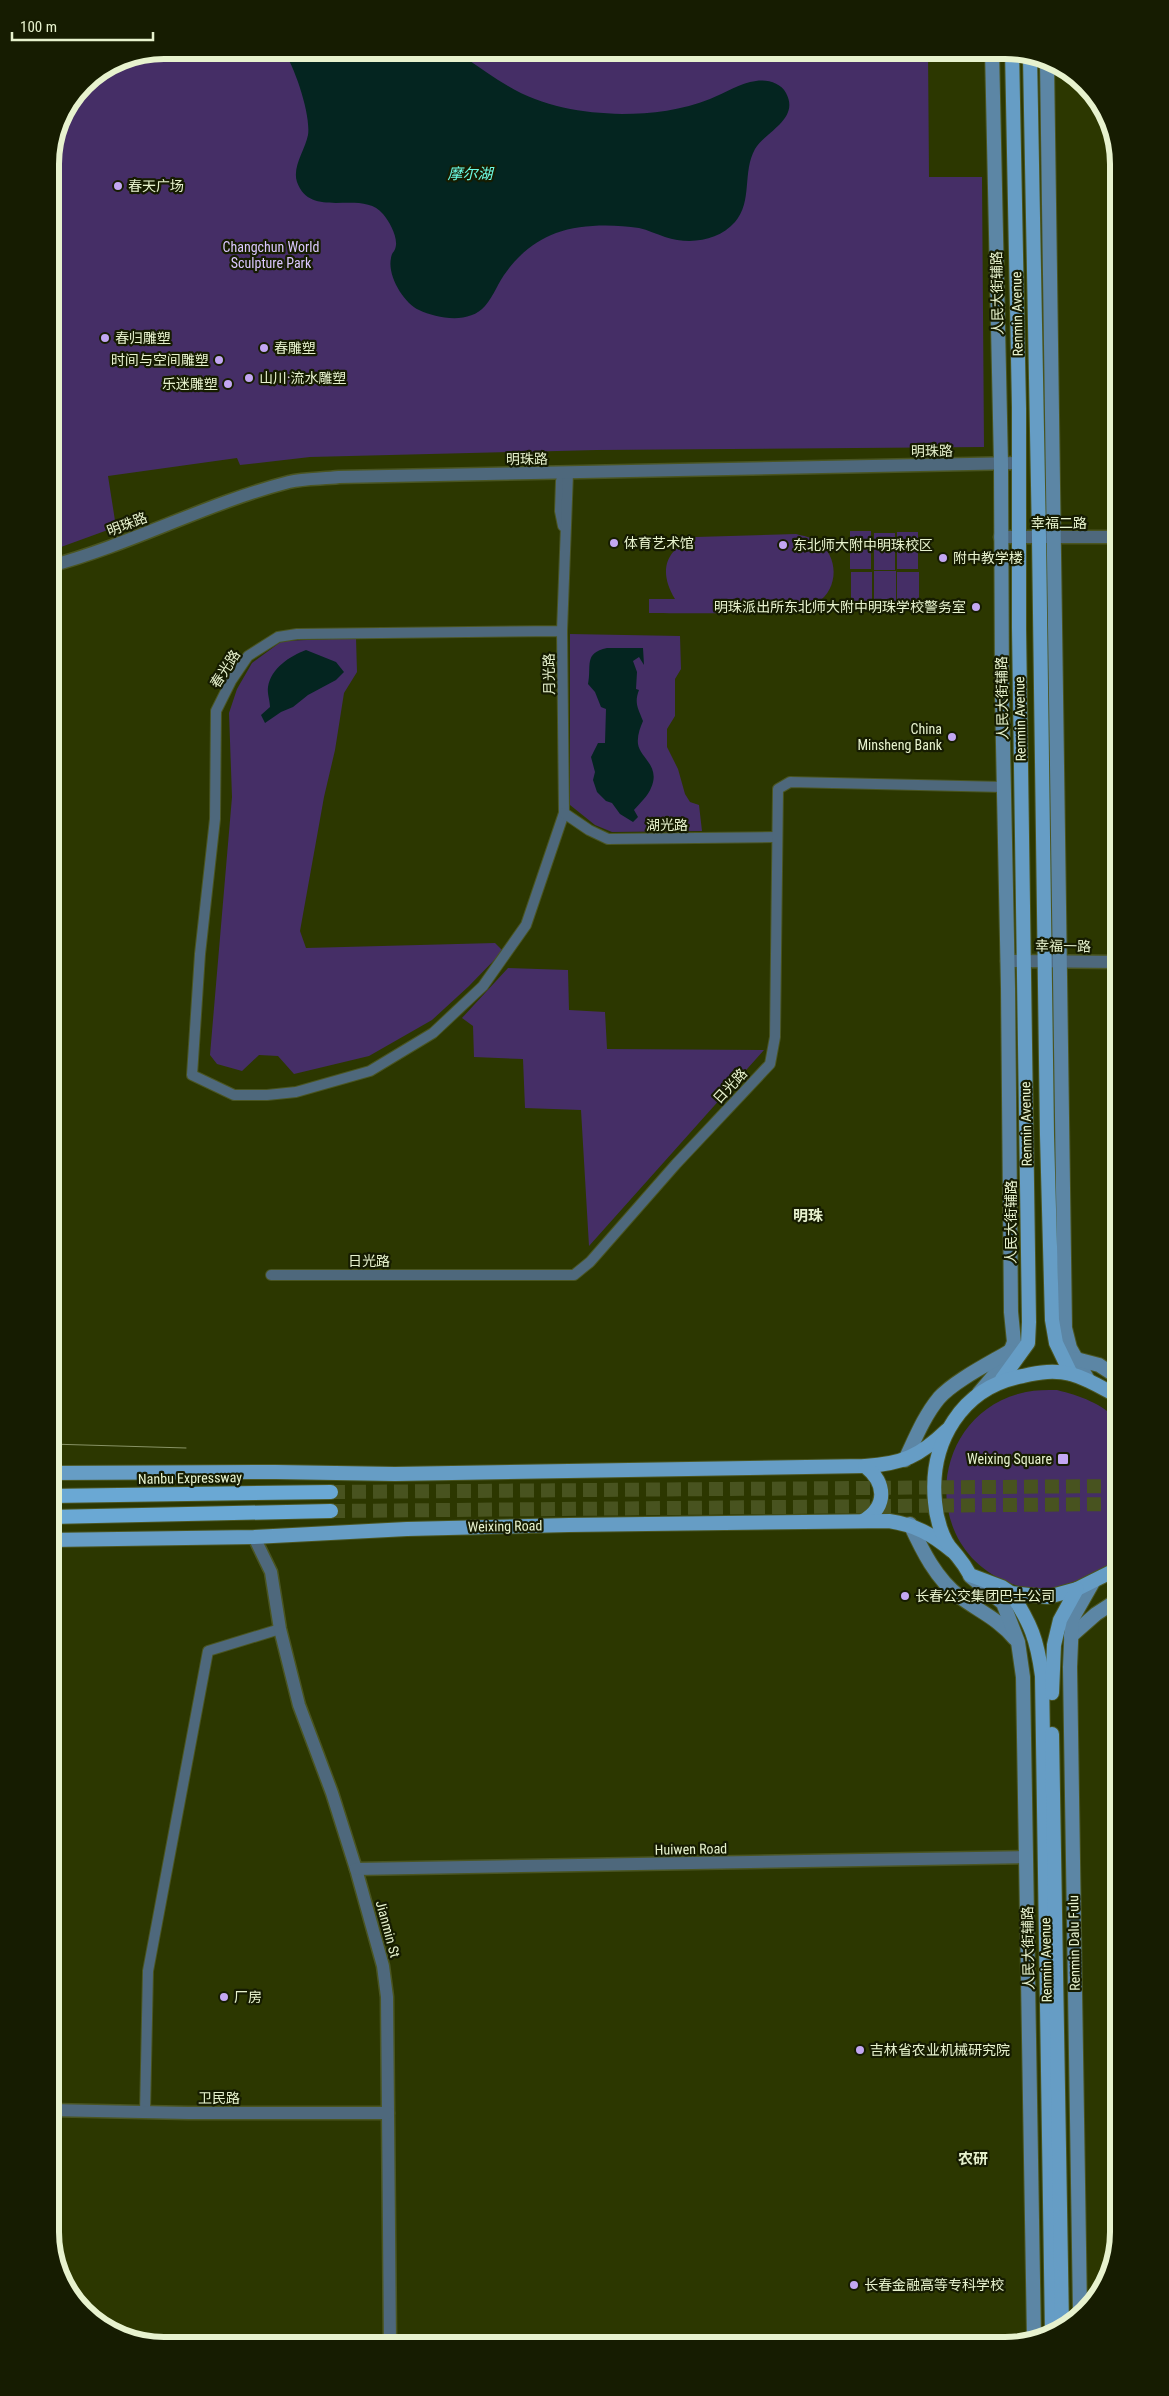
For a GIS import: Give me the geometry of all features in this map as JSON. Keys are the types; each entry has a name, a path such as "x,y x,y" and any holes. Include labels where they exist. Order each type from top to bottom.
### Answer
{"highway":[{"name":"Nanbu Expressway","path":"59,1496 331,1492"},
{"path":"59,1517 331,1510"}],"main road":[{"name":"人民大街辅路","path":"979,1394 1007,1360 1014,1342 1011,1312 1000,537 1002,464 992,59"},
{"name":"Renmin Avenue","path":"1002,1380 1028,1343 1012,59"},
{"name":"Renmin Avenue","path":"1030,62 1046,961 1047,1134 1052,1320 1056,1343 1071,1374"},
{"path":"1048,68 1062,962 1065,1328 1070,1348 1088,1380"},
{"path":"905,1460 920,1428 939,1398 973,1372 1011,1350"},
{"path":"1076,1359 1099,1365 1110,1372"},
{"path":"59,1473 276,1472 394,1474 865,1466 890,1464 918,1454 947,1430 961,1410 979,1394 1002,1380 1046,1371 1071,1374 1088,1380 1110,1393"},
{"path":"947,1430 935,1465 935,1502 940,1527 952,1551 961,1558 970,1575 1011,1593 1048,1597 1077,1589 1110,1573"},
{"path":"864,1520 876,1511 880,1504 880,1482 876,1475 865,1466"},
{"name":"Weixing Road","path":"59,1540 254,1537 407,1529 890,1520 910,1524 932,1534 952,1551"},
{"path":"910,1524 928,1562 959,1596 991,1616 1018,1642"},
{"name":"人民大街辅路","path":"970,1575 1003,1604 1018,1642 1023,1677 1034,2333"},
{"name":"Renmin Dalu Fulu","path":"1080,2305 1070,1667 1072,1620 1075,1611 1094,1582"},
{"name":"Renmin Avenue","path":"1062,2321 1051,1675 1060,1620 1077,1589"},
{"name":"Renmin Avenue","path":"1011,1593 1029,1621 1037,1645 1042,1676 1052,2326"},
{"path":"1071,1636 1096,1614 1110,1605"}],"street":[{"name":"明珠路","path":"59,564 86,556 236,498 291,482 338,477 1018,463"},
{"name":"月光路","path":"200,954 192,1075 234,1095 296,1092 370,1071 433,1033 483,986 526,925 564,813 562,631 564,534 568,512 564,473"},
{"name":"幸福二路","path":"1000,537 1110,537"},
{"name":"春光路","path":"200,954 215,818 216,711 230,681 248,656 278,637 297,634 562,631"},
{"name":"日光路","path":"271,1275 574,1275 590,1262 676,1164 770,1064 775,1036 778,789 790,782 1004,787"},
{"name":"湖光路","path":"564,813 589,830 608,839 776,838"},
{"name":"幸福一路","path":"1007,961 1110,962"},
{"name":"Jianmin St","path":"254,1537 271,1572 280,1629 299,1705 332,1793 356,1869 383,1966 387,1997 390,2337"},
{"path":"145,2113 148,1971 208,1651 280,1629"},
{"name":"Huiwen Road","path":"356,1869 1026,1857"},
{"name":"卫民路","path":"59,2110 145,2113 388,2113"}],"green space":[{"name":"Changchun World Sculpture Park","path":"164,59 928,59 929,177 982,177 984,447 597,450 310,457 240,465 237,458 108,476 116,527 59,548 59,157 62,137 76,105 105,76 137,62"},
{"path":"850,531 871,531 871,569 850,569"},
{"path":"897,532 918,532 918,569 897,569"},
{"path":"874,533 895,533 895,570 874,570"},
{"path":"796,534 818,542 830,555 833,564 833,581 824,597 817,603 806,607 763,612 649,613 649,599 675,599 670,589 666,570 671,555 686,542 696,537"},
{"path":"874,571 896,571 896,608 874,608"},
{"path":"851,572 872,572 872,609 851,609"},
{"path":"897,572 919,572 919,609 897,609"},
{"path":"570,634 680,636 681,669 675,679 675,716 667,729 667,747 678,769 685,794 690,802 699,805 702,831 612,832 595,825 570,805"},
{"path":"356,638 357,672 344,693 335,750 324,797 300,931 306,948 495,943 503,951 432,1020 369,1056 294,1074 278,1056 259,1055 242,1071 217,1064 210,1055 232,797 229,713 237,689 252,663 282,641"},
{"path":"508,968 568,970 569,1010 605,1012 607,1049 764,1050 589,1246 581,1110 525,1108 523,1059 474,1057 473,1026 462,1018"},
{"path":"1057,1390 1082,1398 1098,1405 1110,1414 1110,1566 1092,1576 1051,1591 1023,1588 1007,1582 978,1564 959,1539 948,1510 947,1480 954,1451 970,1425 994,1404 1026,1392"}],"water":[{"name":"摩尔湖","path":"288,59 467,59 521,93 549,104 563,108 622,114 678,109 700,103 744,84 765,81 773,82 784,90 789,102 789,110 780,124 755,149 749,167 744,205 735,222 720,233 703,240 684,241 642,229 608,225 565,230 542,239 523,253 507,271 488,302 479,312 463,318 453,318 435,316 419,310 402,295 394,281 390,265 391,256 396,245 395,237 390,224 383,214 374,207 363,204 313,200 304,194 297,182 296,170 308,135 308,126 305,104"},
{"path":"607,648 643,648 644,665 639,657 633,661 637,672 636,689 639,690 637,706 643,721 638,735 638,744 652,768 653,780 648,794 634,810 638,817 633,822 620,814 612,803 606,801 597,792 593,780 595,772 591,757 598,743 605,743 606,709 601,707 595,692 588,684 589,666 594,653"},
{"path":"306,650 336,662 344,672 336,680 308,695 293,707 281,712 265,723 261,715 270,707 268,687 273,674 288,659"}],"tunnel":[{"path":"331,1492 1110,1486"},
{"path":"331,1511 1110,1504"}],"tram line":[{"path":"59,1444 186,1448"}],"place":[{"name":"春天广场","path":"118,186"},
{"name":"春归雕塑","path":"105,338"},
{"name":"春雕塑","path":"264,348"},
{"name":"时间与空间雕塑","path":"219,360"},
{"name":"山川·流水雕塑","path":"249,378"},
{"name":"乐迷雕塑","path":"228,384"},
{"name":"体育艺术馆","path":"614,543"},
{"name":"东北师大附中明珠校区","path":"783,545"},
{"name":"附中教学楼","path":"943,558"},
{"name":"明珠派出所东北师大附中明珠学校警务室","path":"976,607"},
{"name":"China Minsheng Bank","path":"952,737"},
{"name":"Weixing Square","path":"1063,1459"},
{"name":"长春公交集团巴士公司","path":"905,1596"},
{"name":"厂房","path":"224,1997"},
{"name":"吉林省农业机械研究院","path":"860,2050"},
{"name":"长春金融高等专科学校","path":"854,2285"}],"district":[{"name":"明珠","path":"808,1216"},
{"name":"农研","path":"973,2159"}]}
